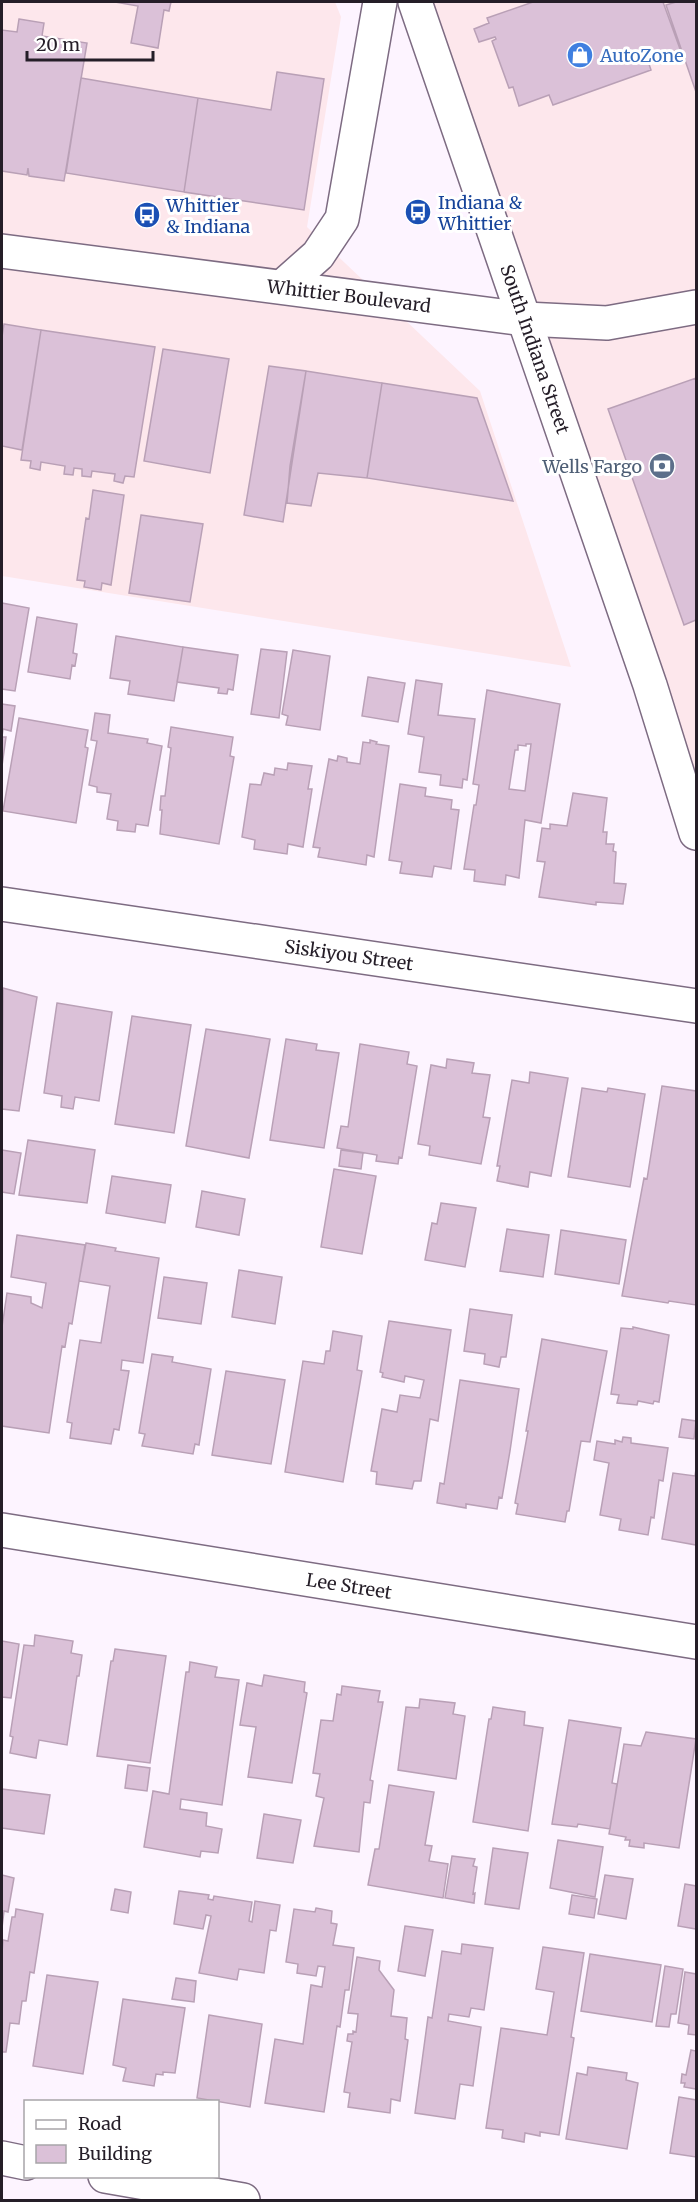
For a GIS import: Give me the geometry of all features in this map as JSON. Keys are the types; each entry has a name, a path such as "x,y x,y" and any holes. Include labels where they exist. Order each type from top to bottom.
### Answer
{"main road":[{"path":"282,287 318,255 342,219 380,2"},
{"name":"South Indiana Street","path":"415,2 650,685 696,833"},
{"name":"Whittier Boulevard","path":"2,251 525,319 607,323 696,306"},
{"name":"Siskiyou Street","path":"2,904 696,1006"},
{"name":"Lee Street","path":"2,1530 696,1642"},
{"path":"2,2158 24,2163"},
{"path":"116,2178 243,2200"}],"shaded area":[{"path":"2,2 335,2 341,17 307,227 480,391 571,667 2,576"},
{"path":"411,2 696,2 696,837"}],"building":[{"path":"115,2 171,2 169,11 164,10 158,48 131,43 138,6"},
{"name":"AutoZone","path":"533,2 663,2 680,49 648,61 651,70 553,105 549,95 519,106 513,87 509,88 492,41 496,39 495,37 479,42 474,29 489,23 487,18"},
{"path":"676,2 696,2 696,92 666,5"},
{"path":"19,19 44,23 42,36 87,43 64,181 29,176 28,168 27,175 2,171 2,30 17,32"},
{"path":"277,72 324,79 304,210 184,192 198,98 271,110"},
{"path":"81,78 198,98 184,192 66,173"},
{"path":"4,324 41,330 22,450 2,446"},
{"path":"41,330 155,347 134,477 125,476 123,483 114,481 115,474 92,471 91,477 82,476 82,469 74,468 73,475 64,474 65,466 41,462 40,470 30,468 31,461 21,460"},
{"path":"163,349 229,359 210,473 144,461"},
{"path":"269,366 306,371 283,522 244,515"},
{"path":"306,371 382,383 367,478 318,473 311,506 287,503 290,466"},
{"name":"Wells Fargo","path":"696,378 696,620 684,625 608,409"},
{"path":"382,383 477,398 513,501 367,478"},
{"path":"93,490 124,495 111,585 102,583 101,590 84,587 85,581 77,580 86,518 89,519"},
{"path":"141,515 203,524 190,602 129,593"},
{"path":"2,603 29,608 15,691 2,689"},
{"path":"37,617 77,624 73,653 77,654 75,666 72,665 70,679 28,672"},
{"path":"116,636 183,647 174,701 128,694 130,681 110,678"},
{"path":"183,647 238,655 233,690 228,689 227,694 218,693 219,688 177,682"},
{"path":"261,649 287,652 279,718 251,714"},
{"path":"293,650 330,656 320,730 286,725 288,716 282,714"},
{"path":"368,677 405,683 398,722 362,716"},
{"path":"416,680 442,684 438,715 475,719 467,780 463,779 462,788 440,785 441,775 419,772 424,737 408,734"},
{"path":"487,690 560,704 541,823 525,820 519,878 506,875 505,885 474,881 475,870 464,869 479,785 473,784","holes":["531,744 525,791 509,789 515,750 518,750 518,745"]},
{"path":"2,704 15,706 11,731 3,729 2,737"},
{"path":"95,713 110,715 108,733 148,739 147,743 162,746 148,826 136,824 135,832 117,830 118,821 107,819 111,794 97,792 97,787 89,785 97,741 91,740"},
{"path":"19,718 88,730 85,747 88,748 76,823 3,811"},
{"path":"171,727 233,737 230,756 234,757 219,844 160,834 161,796 165,796 171,748 168,747"},
{"path":"2,737 6,737 2,766"},
{"path":"370,740 377,742 376,744 389,746 374,857 367,855 366,865 318,857 320,848 313,847 329,759 337,761 338,756 347,758 347,762 360,764 363,742 370,743"},
{"path":"288,763 312,766 308,789 312,789 303,847 288,844 287,854 254,849 255,840 242,837 250,784 261,785 264,773 274,775 275,768 287,770"},
{"path":"400,784 426,788 425,796 452,800 451,809 459,810 451,869 434,866 432,877 400,873 402,862 389,860"},
{"path":"573,793 607,798 603,832 607,832 606,844 614,844 613,851 616,852 614,883 626,884 623,904 596,902 596,905 539,897 545,862 537,861 542,828 550,829 550,824 567,826"},
{"path":"3,988 37,997 19,1111 2,1109"},
{"path":"57,1003 112,1012 99,1101 75,1097 73,1109 61,1107 62,1096 44,1093"},
{"path":"132,1016 191,1025 174,1133 115,1124"},
{"path":"206,1029 270,1039 249,1158 186,1146"},
{"path":"286,1039 317,1044 316,1050 339,1053 324,1148 270,1140"},
{"path":"360,1044 409,1052 407,1064 417,1066 402,1158 399,1157 398,1164 376,1161 377,1155 337,1148 341,1126 348,1127"},
{"path":"447,1059 474,1063 472,1073 490,1075 483,1117 490,1118 481,1164 429,1155 430,1146 418,1144 431,1065 446,1068"},
{"path":"530,1072 568,1078 551,1176 530,1172 528,1187 497,1181 500,1166 497,1166 512,1080 529,1083"},
{"path":"662,1086 696,1091 696,1305 622,1296 644,1178 647,1179"},
{"path":"582,1088 607,1092 608,1088 645,1094 630,1187 568,1177"},
{"path":"28,1140 95,1150 87,1203 19,1195"},
{"path":"2,1150 21,1153 14,1194 2,1192"},
{"path":"341,1150 363,1153 361,1169 339,1166"},
{"path":"334,1169 376,1176 362,1254 321,1247"},
{"path":"112,1176 171,1185 165,1223 106,1213"},
{"path":"202,1191 245,1199 239,1235 196,1227"},
{"path":"441,1203 476,1208 465,1267 425,1260 432,1223 437,1224"},
{"path":"507,1229 549,1235 543,1277 500,1271"},
{"path":"561,1230 626,1240 619,1284 555,1274"},
{"path":"17,1235 85,1245 72,1324 69,1323 65,1347 62,1346 49,1433 2,1426 2,1327 7,1293 31,1297 31,1303 42,1308 46,1283 11,1277"},
{"path":"86,1243 116,1248 115,1251 159,1258 143,1363 122,1360 121,1370 129,1371 119,1430 114,1429 111,1444 70,1438 72,1423 67,1422 80,1340 101,1343 110,1286 79,1281"},
{"path":"239,1270 282,1277 275,1324 232,1317"},
{"path":"164,1277 207,1283 201,1324 158,1318"},
{"path":"470,1309 512,1315 506,1357 501,1357 499,1367 484,1364 485,1354 464,1351"},
{"path":"389,1321 451,1330 438,1421 430,1419 421,1481 414,1481 412,1489 376,1484 377,1472 371,1471 382,1409 397,1412 400,1395 420,1398 424,1380 405,1376 404,1382 382,1377 383,1373 380,1372"},
{"path":"633,1327 669,1335 659,1402 654,1401 653,1404 638,1401 637,1405 617,1403 619,1395 611,1394 621,1328 633,1329"},
{"path":"333,1331 362,1336 357,1370 362,1371 343,1482 285,1472 303,1361 324,1364 326,1351 330,1351"},
{"path":"542,1339 607,1351 590,1442 581,1441 565,1522 516,1514 518,1504 515,1503"},
{"path":"152,1354 173,1357 172,1362 211,1369 199,1445 195,1444 193,1454 142,1446 145,1434 139,1433"},
{"path":"226,1371 285,1380 271,1464 212,1455"},
{"path":"460,1380 519,1389 502,1498 499,1497 497,1509 466,1504 466,1508 437,1503 440,1483 444,1484"},
{"path":"682,1419 696,1421 694,1439 679,1437"},
{"path":"623,1437 631,1438 631,1443 668,1448 663,1481 659,1480 654,1518 651,1517 648,1535 619,1530 621,1519 600,1515 609,1463 594,1460 597,1441 615,1444 615,1440 622,1442"},
{"path":"696,1469 696,1545 662,1539 673,1473 695,1476"},
{"path":"35,1635 73,1641 71,1653 82,1655 67,1745 39,1740 36,1758 10,1753 13,1737 10,1736 24,1645 34,1646"},
{"path":"2,1641 19,1644 11,1698 2,1697"},
{"path":"115,1649 166,1656 150,1763 97,1756 111,1661 113,1661"},
{"path":"190,1662 217,1667 215,1677 239,1680 222,1805 181,1799 180,1809 207,1813 206,1826 222,1829 218,1853 201,1851 200,1857 144,1847 153,1791 169,1794 186,1672 189,1672"},
{"path":"264,1675 305,1682 304,1692 307,1693 292,1783 248,1777 256,1727 240,1725 247,1683 262,1686"},
{"path":"342,1686 380,1691 378,1702 383,1702 370,1780 373,1781 370,1803 364,1802 359,1852 314,1846 324,1798 316,1796 320,1774 313,1773 321,1720 333,1721 337,1694 341,1695"},
{"path":"420,1699 455,1703 453,1714 465,1716 456,1779 398,1770 406,1707 419,1708"},
{"path":"493,1707 525,1712 524,1725 543,1728 528,1831 473,1822 489,1719 491,1719"},
{"path":"569,1720 621,1728 612,1783 617,1784 610,1829 578,1824 577,1827 552,1824"},
{"path":"646,1732 696,1739 679,1848 644,1843 644,1848 629,1846 630,1840 625,1840 626,1837 609,1834 624,1744 641,1746"},
{"path":"128,1765 150,1768 147,1791 125,1788"},
{"path":"389,1785 434,1792 425,1845 432,1846 429,1861 448,1864 443,1898 368,1885 375,1849 379,1849"},
{"path":"2,1789 50,1795 44,1834 2,1828"},
{"path":"264,1814 301,1820 293,1863 257,1858"},
{"path":"558,1840 603,1847 595,1897 550,1888"},
{"path":"493,1848 528,1853 519,1909 485,1904"},
{"path":"452,1856 475,1859 473,1866 477,1867 474,1903 445,1898"},
{"path":"2,1875 14,1878 8,1912 4,1911 2,1928"},
{"path":"605,1875 633,1879 626,1919 598,1914"},
{"path":"685,1884 696,1886 696,1929 678,1926"},
{"path":"115,1889 131,1892 128,1913 111,1910"},
{"path":"179,1891 209,1895 208,1899 213,1900 214,1896 252,1902 249,1921 252,1922 255,1901 280,1905 276,1931 270,1930 264,1973 239,1969 237,1980 199,1973 211,1916 206,1915 203,1929 174,1924"},
{"path":"572,1895 597,1899 594,1918 569,1914"},
{"path":"316,1908 332,1911 331,1923 337,1924 333,1945 354,1948 349,1990 345,1990 340,2027 337,2026 324,2112 265,2103 275,2039 303,2044 311,1985 322,1987 325,1967 318,1966 316,1976 297,1973 298,1964 286,1962 294,1909 315,1912"},
{"path":"16,1909 43,1914 34,1973 30,1972 26,2001 22,2001 19,2024 10,2023 6,2052 2,2052 3,1940 8,1941 12,1917 15,1917"},
{"path":"405,1926 433,1930 425,1976 398,1971"},
{"path":"462,1944 493,1948 484,2010 471,2008 469,2017 449,2014 448,2021 481,2027 473,2086 460,2084 455,2119 415,2113 428,2017 432,2018 442,1951 461,1954"},
{"path":"543,1947 584,1953 559,2135 540,2132 540,2136 525,2133 524,2142 502,2138 503,2130 486,2128 501,2028 547,2035 554,1992 536,1989"},
{"path":"590,1954 661,1965 652,2022 581,2011"},
{"path":"357,1957 380,1961 379,1970 394,1990 391,2016 407,2018 405,2039 408,2040 400,2101 391,2099 390,2113 348,2107 350,2093 344,2092 352,2042 347,2041 348,2034 356,2032 358,2014 348,2013"},
{"path":"665,1966 683,1969 676,2014 671,2014 669,2027 656,2026"},
{"path":"685,1972 696,1974 696,2035 688,2034 689,2025 678,2023"},
{"path":"47,1975 98,1982 83,2074 33,2066"},
{"path":"176,1978 196,1981 194,2002 172,1999"},
{"path":"123,1999 185,2008 175,2073 156,2074 154,2086 123,2081 126,2068 113,2065"},
{"path":"209,2015 262,2024 250,2107 197,2098"},
{"path":"691,2050 696,2051 696,2089 684,2087 685,2083 681,2083 682,2074 686,2075"},
{"path":"588,2067 627,2073 626,2080 638,2083 627,2149 566,2139 577,2073 587,2075"},
{"path":"679,2097 696,2100 696,2157 670,2153"}],"place":[{"name":"AutoZone","path":"580,55"},
{"name":"Indiana & Whittier","path":"418,212"},
{"name":"Whittier & Indiana","path":"147,215"},
{"name":"Wells Fargo","path":"662,466"}]}
